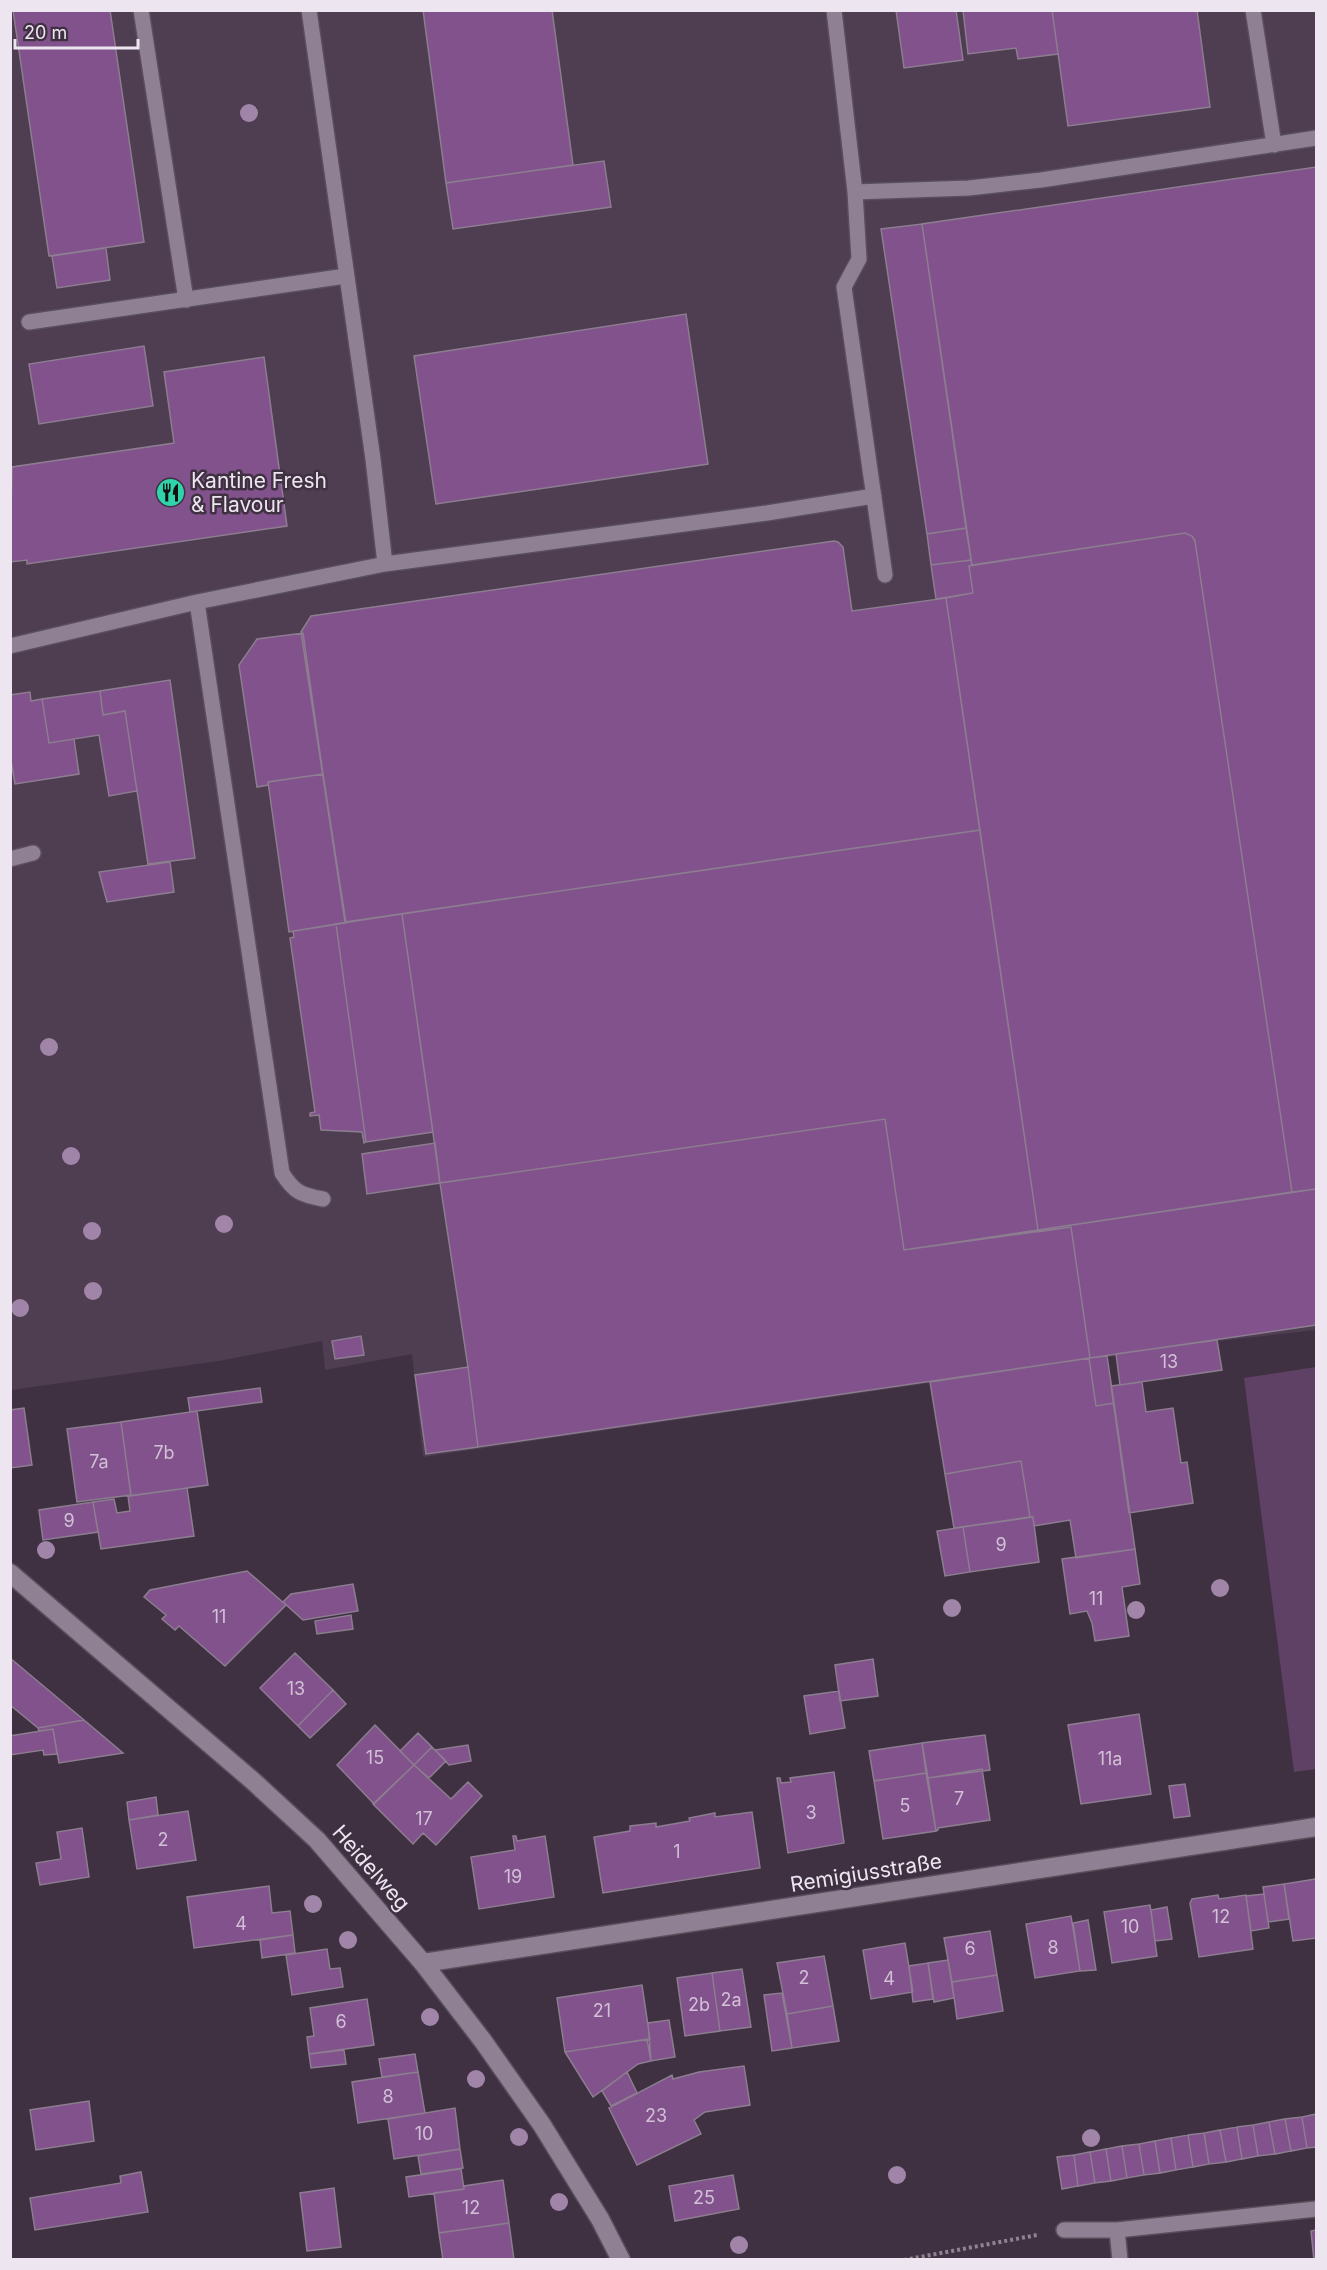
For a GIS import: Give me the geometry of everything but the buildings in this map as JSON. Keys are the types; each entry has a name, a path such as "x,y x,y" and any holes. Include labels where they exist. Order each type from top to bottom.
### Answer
{"street":[{"name":"Heidelweg","path":"10,1573 253,1781 317,1840 423,1962 483,2041 542,2126 600,2219 621,2259"},
{"name":"Remigiusstraße","path":"423,1962 1317,1827"}],"lane":[{"path":"141,10 186,300"},
{"path":"309,10 386,564"},
{"path":"834,10 855,192 859,259 844,287 885,575"},
{"path":"1253,10 1274,145"},
{"path":"855,192 969,188 1041,180 1317,138"},
{"path":"29,322 346,276"},
{"path":"10,646 197,602 386,564 767,513 873,496"},
{"path":"197,602 282,1173 291,1187 305,1196 323,1199"},
{"path":"10,859 33,853"},
{"path":"1064,2230 1117,2230 1317,2209"},
{"path":"1117,2230 1120,2259"}],"path":[{"path":"904,2259 1064,2230"}],"shaded area":[{"path":"10,11 1316,11 1316,1330 1219,1341 423,1457 412,1354 325,1370 322,1341 219,1361 11,1390"},
{"path":"1316,1367 1316,1769 1294,1772 1244,1378"}],"place":[{"name":"Kantine Fresh & Flavour","path":"170,493"}]}
